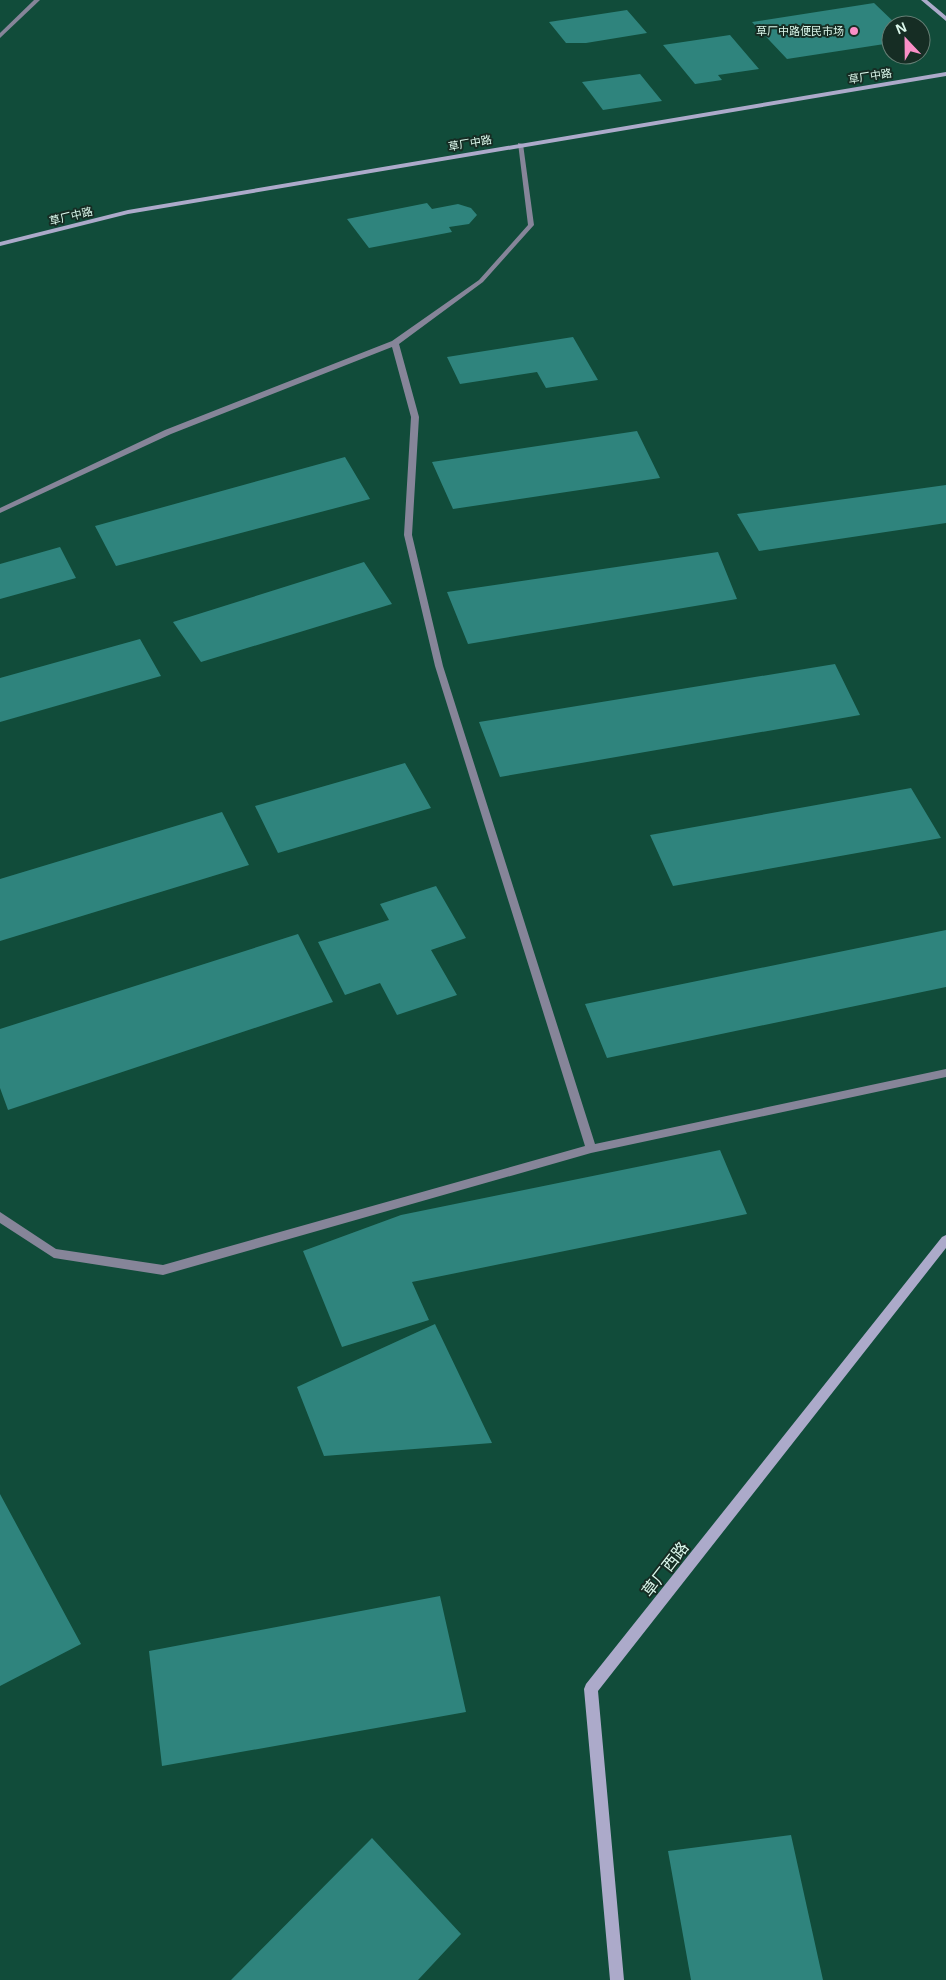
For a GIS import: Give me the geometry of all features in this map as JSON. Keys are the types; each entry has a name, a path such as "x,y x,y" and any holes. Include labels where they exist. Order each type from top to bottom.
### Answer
{"street":[{"path":"0,36 37,0"},
{"path":"924,0 946,19"},
{"name":"草厂中路","path":"0,244 128,212 520,144 946,74"},
{"path":"0,512 168,432 395,344 481,281 531,225 520,144"},
{"path":"395,344 415,417 408,535 439,666 591,1149"},
{"path":"0,1216 54,1253 163,1270 591,1149 946,1073"},
{"name":"草厂西路","path":"617,1980 591,1690 946,1240"}],"building":[{"path":"874,3 887,15 881,15 881,45 787,59 752,22"},
{"path":"627,10 647,33 586,43 566,43 549,22"},
{"path":"730,35 759,69 718,75 722,80 695,84 663,45"},
{"path":"640,74 662,101 603,110 582,82"},
{"path":"427,203 432,209 458,204 471,208 477,215 469,224 449,227 452,232 369,248 347,219"},
{"path":"573,337 598,380 546,388 537,372 460,384 447,357"},
{"path":"637,431 660,478 453,509 432,462"},
{"path":"345,457 370,499 116,566 95,526"},
{"path":"946,485 946,523 759,551 737,514"},
{"path":"60,547 76,578 0,599 0,564"},
{"path":"718,552 737,599 468,644 447,592"},
{"path":"364,562 392,604 201,662 173,622"},
{"path":"140,639 161,676 0,722 0,678"},
{"path":"835,664 860,715 500,777 479,722"},
{"path":"405,763 431,808 278,853 255,806"},
{"path":"911,788 941,838 673,886 650,835"},
{"path":"222,812 249,865 0,941 0,879"},
{"path":"436,886 466,938 431,950 457,995 397,1015 380,983 345,995 318,942 389,920 380,904"},
{"path":"946,930 946,987 607,1058 585,1004"},
{"path":"298,934 333,1002 8,1110 0,1088 0,1029"},
{"path":"720,1150 747,1214 412,1282 429,1320 342,1347 303,1251 401,1215"},
{"path":"435,1324 492,1443 324,1456 297,1387"},
{"path":"0,1494 81,1644 0,1686"},
{"path":"440,1596 466,1712 162,1766 149,1651"},
{"path":"791,1835 823,1980 691,1980 668,1851"},
{"path":"372,1838 461,1934 418,1980 231,1980"}],"place":[{"name":"草厂中路便民市场","path":"854,31"}]}
